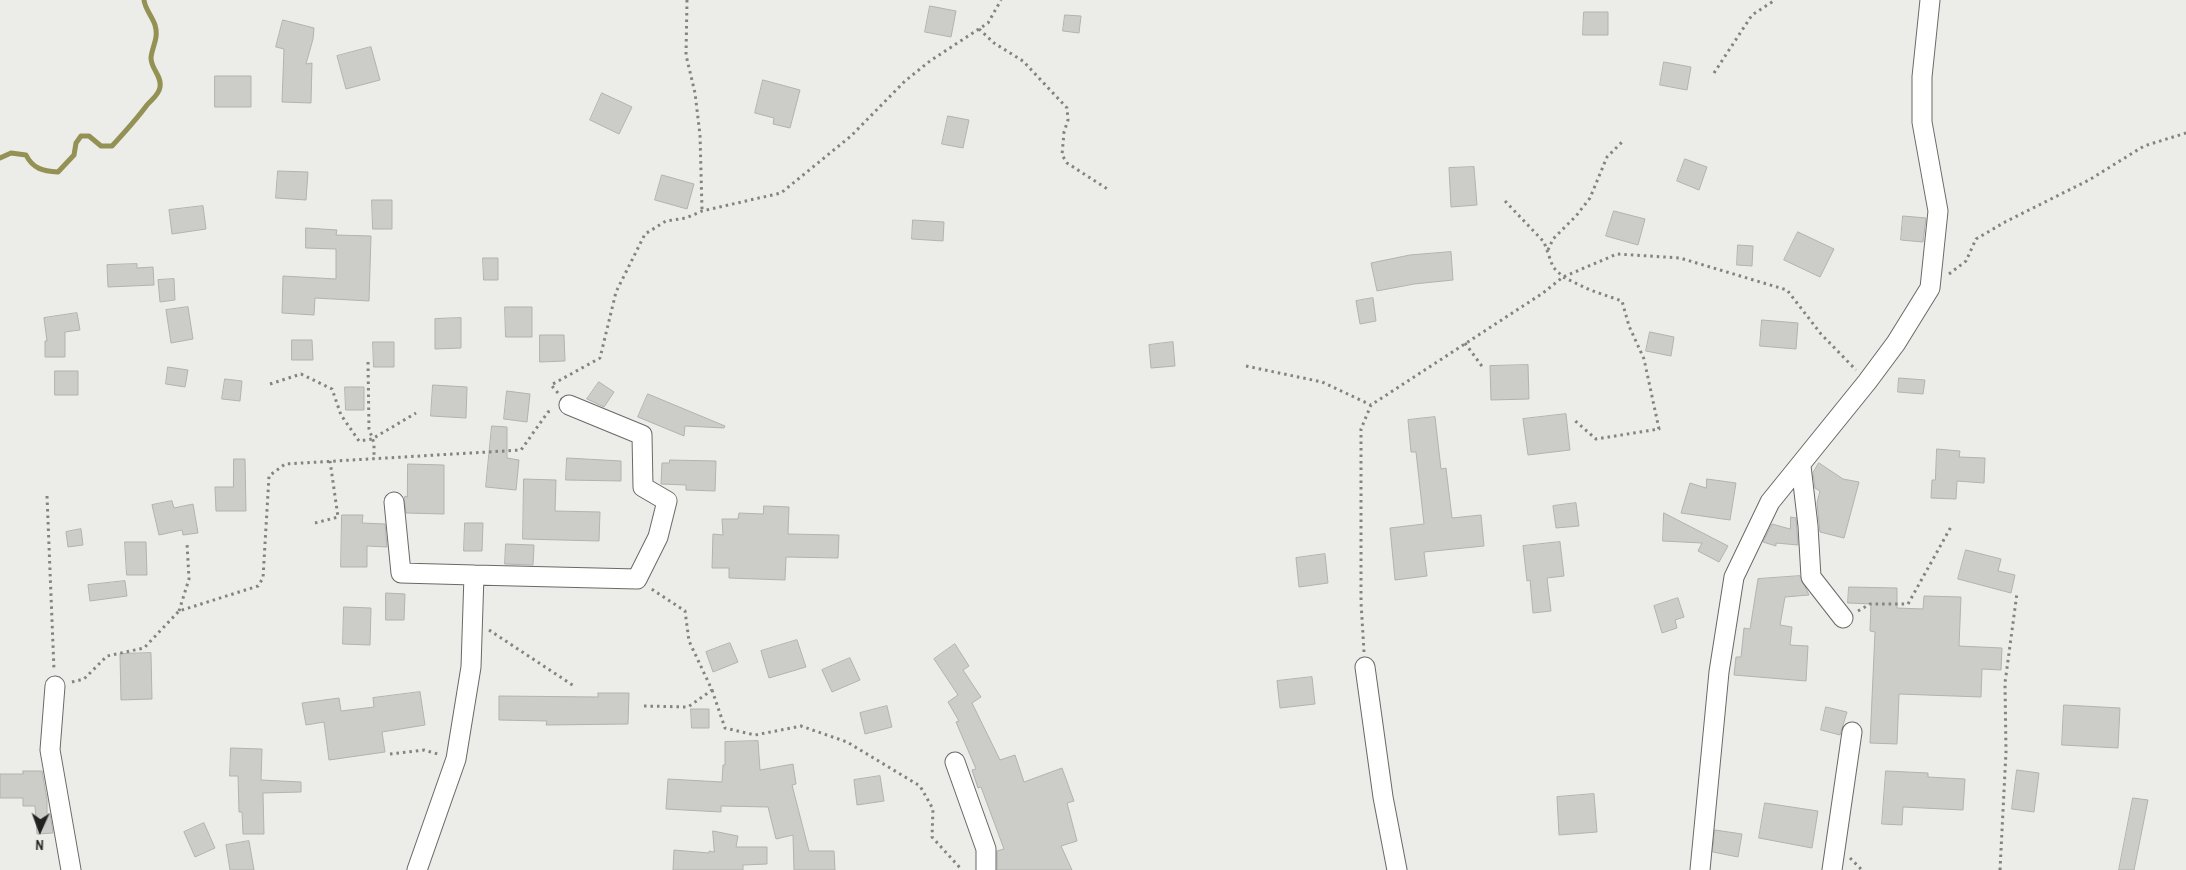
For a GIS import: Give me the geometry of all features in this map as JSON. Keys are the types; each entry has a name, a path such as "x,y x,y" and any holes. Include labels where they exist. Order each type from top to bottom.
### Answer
{"street":[{"path":"1700,870 1719,672 1734,577 1770,502 1867,382 1896,343 1930,288 1938,211 1922,122 1922,77 1930,0"},
{"path":"394,502 401,573 637,579 658,538 666,501 643,487 642,435 569,405"},
{"path":"1801,466 1808,526 1811,576 1843,618"},
{"path":"417,870 456,759 471,667 474,575"},
{"path":"1365,667 1383,797 1397,870"},
{"path":"55,686 50,750 71,870"},
{"path":"1832,870 1852,732"},
{"path":"955,762 986,849 986,870"}],"path":[{"path":"687,0 686,56 695,93 700,135 702,211"},
{"path":"179,611 258,586 263,578 269,476 285,464 521,450 548,412 569,405 551,384 600,358 616,292 645,234 666,221 686,218 702,211 781,193 851,136 905,81 988,23 1001,0"},
{"path":"1714,73 1752,15 1775,0"},
{"path":"980,29 994,43 1023,62 1067,108 1068,120 1064,132 1062,155 1067,163 1109,190"},
{"path":"1930,288 1966,261 1976,239 2005,222 2089,180 2144,146 2186,133"},
{"path":"1548,250 1553,239 1576,216 1590,198 1607,158 1623,141"},
{"path":"1505,200 1544,242 1553,267 1563,277 1590,290 1622,301 1629,326 1644,359 1659,429 1596,439 1573,419"},
{"path":"1365,667 1361,602 1361,429 1371,405 1465,342 1543,293 1563,277 1617,254 1680,258 1787,290 1821,334 1867,382"},
{"path":"1465,342 1484,369"},
{"path":"368,362 369,429 374,459"},
{"path":"1246,366 1322,382 1371,405"},
{"path":"270,384 301,374 332,389 341,415 359,441 372,439 416,413"},
{"path":"315,523 338,517 330,461"},
{"path":"47,496 55,686 84,679 107,656 144,648 179,611 189,579 187,543"},
{"path":"1843,618 1870,604 1908,604 1952,525"},
{"path":"637,579 685,610 689,641 712,690 725,728 755,735 801,726 847,742 920,786 934,809 932,837 962,870"},
{"path":"2000,870 2006,752 2005,683 2017,593"},
{"path":"472,618 574,686"},
{"path":"644,706 688,707 712,690"},
{"path":"390,754 424,750 456,759"}],"building":[{"path":"930,6 956,11 951,37 925,32"},
{"path":"1584,12 1608,12 1608,35 1583,35"},
{"path":"1065,15 1081,16 1079,33 1063,31"},
{"path":"283,20 314,28 306,64 312,63 311,103 282,102 284,49 276,47"},
{"path":"371,47 380,80 346,89 337,56"},
{"path":"1664,62 1691,67 1687,90 1660,85"},
{"path":"215,76 251,76 251,107 215,107"},
{"path":"763,80 800,90 790,128 773,124 774,118 755,113"},
{"path":"602,93 632,107 619,134 590,120"},
{"path":"948,116 969,120 963,148 942,144"},
{"path":"1685,159 1707,167 1699,190 1677,181"},
{"path":"1474,167 1477,205 1451,207 1449,168"},
{"path":"278,171 308,172 306,200 276,198"},
{"path":"662,175 694,184 687,209 655,200"},
{"path":"372,200 392,200 392,229 373,229"},
{"path":"203,206 206,229 172,234 169,210"},
{"path":"1614,211 1645,219 1638,245 1606,236"},
{"path":"1903,216 1926,218 1923,242 1901,240"},
{"path":"913,220 944,222 943,241 912,239"},
{"path":"306,228 337,230 336,235 371,236 369,301 315,298 314,315 282,313 283,276 336,279 336,249 306,248"},
{"path":"1798,232 1834,249 1820,277 1784,260"},
{"path":"1738,245 1753,246 1752,266 1737,265"},
{"path":"1451,252 1453,280 1414,284 1377,291 1371,263 1410,255"},
{"path":"483,258 498,258 498,280 484,280"},
{"path":"137,264 137,268 153,267 154,285 108,287 107,265"},
{"path":"174,279 175,300 160,302 158,280"},
{"path":"1373,298 1376,321 1360,324 1356,301"},
{"path":"188,307 193,339 171,343 166,310"},
{"path":"505,307 532,307 532,337 506,337"},
{"path":"77,313 80,330 65,332 65,357 45,357 45,341 47,341 44,318"},
{"path":"461,318 461,348 435,349 435,319"},
{"path":"1762,320 1798,323 1796,349 1760,346"},
{"path":"1650,332 1674,337 1671,356 1646,351"},
{"path":"540,335 564,335 565,361 540,362"},
{"path":"292,340 312,340 313,360 292,360"},
{"path":"373,342 394,342 394,367 374,367"},
{"path":"1173,342 1175,366 1151,368 1149,345"},
{"path":"1528,365 1529,399 1491,400 1490,366"},
{"path":"168,367 188,370 185,387 166,384"},
{"path":"55,371 78,371 78,395 55,395"},
{"path":"1899,378 1925,380 1923,394 1898,392"},
{"path":"225,379 242,381 240,401 222,399"},
{"path":"599,382 614,392 604,407 587,399"},
{"path":"433,385 467,387 466,418 431,416"},
{"path":"345,387 364,387 364,410 346,410"},
{"path":"507,391 530,394 527,422 504,419"},
{"path":"648,394 725,426 724,428 685,426 684,436 638,417"},
{"path":"1566,414 1570,450 1528,455 1523,419"},
{"path":"1435,417 1441,469 1446,468 1452,518 1481,515 1484,546 1424,552 1427,576 1395,580 1390,528 1424,524 1416,452 1411,452 1408,420"},
{"path":"492,426 507,427 507,458 519,460 516,490 486,487"},
{"path":"1937,449 1960,451 1959,457 1985,458 1984,483 1957,481 1956,499 1931,498 1932,480 1935,480"},
{"path":"567,458 621,461 621,481 566,480"},
{"path":"234,459 245,459 246,511 216,511 215,487 233,487"},
{"path":"670,460 716,461 715,491 686,490 686,485 661,484 662,463 669,463"},
{"path":"1819,463 1843,479 1859,482 1844,538 1820,532 1817,503 1820,491 1815,488 1813,473"},
{"path":"408,464 444,465 444,514 406,513 404,499 405,496 407,497"},
{"path":"524,479 556,480 555,511 600,512 599,541 523,539"},
{"path":"1707,479 1736,483 1730,520 1681,513 1690,483 1706,488"},
{"path":"172,501 174,508 193,504 198,533 183,535 182,530 159,535 152,505"},
{"path":"1576,503 1579,526 1556,528 1553,506"},
{"path":"764,506 789,507 788,534 839,535 838,558 786,557 785,580 729,578 729,568 712,568 713,534 723,535 722,519 738,519 739,513 763,514"},
{"path":"1664,513 1728,546 1719,562 1698,551 1702,543 1663,541"},
{"path":"342,515 363,515 362,523 385,524 387,547 367,546 367,567 341,567"},
{"path":"1791,517 1796,518 1798,545 1776,543 1776,546 1763,542 1772,524 1790,529"},
{"path":"465,523 483,523 482,551 464,551"},
{"path":"81,529 83,545 68,547 66,532"},
{"path":"125,542 146,542 147,575 127,575"},
{"path":"1560,542 1564,576 1547,578 1551,611 1533,613 1530,580 1527,581 1523,546"},
{"path":"506,544 534,545 533,565 505,564"},
{"path":"1966,550 2001,559 1998,571 2015,575 2011,593 1958,579"},
{"path":"1325,554 1328,583 1299,587 1296,558"},
{"path":"1800,576 1809,595 1785,597 1780,625 1792,627 1790,645 1808,646 1806,681 1734,675 1736,657 1741,657 1744,628 1750,629 1758,579"},
{"path":"125,581 127,596 90,601 88,585"},
{"path":"1849,587 1897,588 1897,608 1923,609 1924,596 1961,597 1959,646 2002,648 2001,670 1982,669 1981,697 1899,694 1897,744 1870,743 1875,632 1870,631 1871,604 1848,603"},
{"path":"386,593 405,594 404,620 386,620"},
{"path":"1678,598 1684,617 1675,620 1677,628 1662,633 1654,606"},
{"path":"344,607 371,608 370,645 343,644"},
{"path":"797,640 806,667 769,678 761,651"},
{"path":"730,643 738,662 713,672 706,652"},
{"path":"955,644 969,666 963,670 981,697 972,703 1000,760 1015,755 1024,782 1062,768 1074,801 1067,803 1077,841 1061,846 1072,870 997,870 997,851 1004,849 981,787 978,788 972,770 976,769 956,722 959,721 948,702 958,695 934,659"},
{"path":"151,653 152,699 121,700 120,654"},
{"path":"850,658 860,680 832,692 822,670"},
{"path":"1312,677 1315,704 1280,708 1277,681"},
{"path":"420,692 425,725 382,732 385,752 329,760 324,722 306,725 302,703 339,698 341,711 374,707 373,698"},
{"path":"598,693 629,693 628,724 546,725 547,721 499,720 499,696 598,697"},
{"path":"2064,705 2120,708 2118,748 2062,745"},
{"path":"887,706 892,727 865,734 860,713"},
{"path":"1826,707 1847,712 1840,735 1821,730"},
{"path":"691,709 709,709 709,728 692,728"},
{"path":"758,741 760,770 793,764 796,784 792,785 809,851 834,851 835,870 794,870 793,835 776,839 768,807 721,806 721,812 666,809 668,779 722,782 723,765 725,765 725,742"},
{"path":"231,748 262,749 261,780 301,782 301,792 263,793 264,834 243,834 242,812 239,812 238,776 230,776"},
{"path":"2017,770 2039,773 2034,812 2012,809"},
{"path":"23,771 42,771 47,800 47,814 50,814 53,833 37,834 35,806 23,806 23,798 0,798 0,774 23,774"},
{"path":"1886,771 1928,773 1928,777 1965,779 1963,810 1903,807 1902,825 1882,824"},
{"path":"880,776 884,801 857,805 854,780"},
{"path":"1594,794 1597,832 1559,835 1557,797"},
{"path":"2133,798 2148,800 2134,870 2119,870"},
{"path":"1765,803 1818,811 1812,848 1759,838"},
{"path":"204,823 215,848 195,857 184,832"},
{"path":"1715,830 1742,834 1738,857 1713,852"},
{"path":"713,831 738,836 736,847 767,847 767,864 743,865 743,870 673,870 674,850 714,852"},
{"path":"249,841 254,870 230,870 226,845"}],"waterway":[{"path":"0,158 11,153 26,155 35,166 48,171 58,172 74,155 76,143 81,136 89,136 101,146 112,146 157,95 160,87 159,79 151,62 156,30 144,0"}]}
